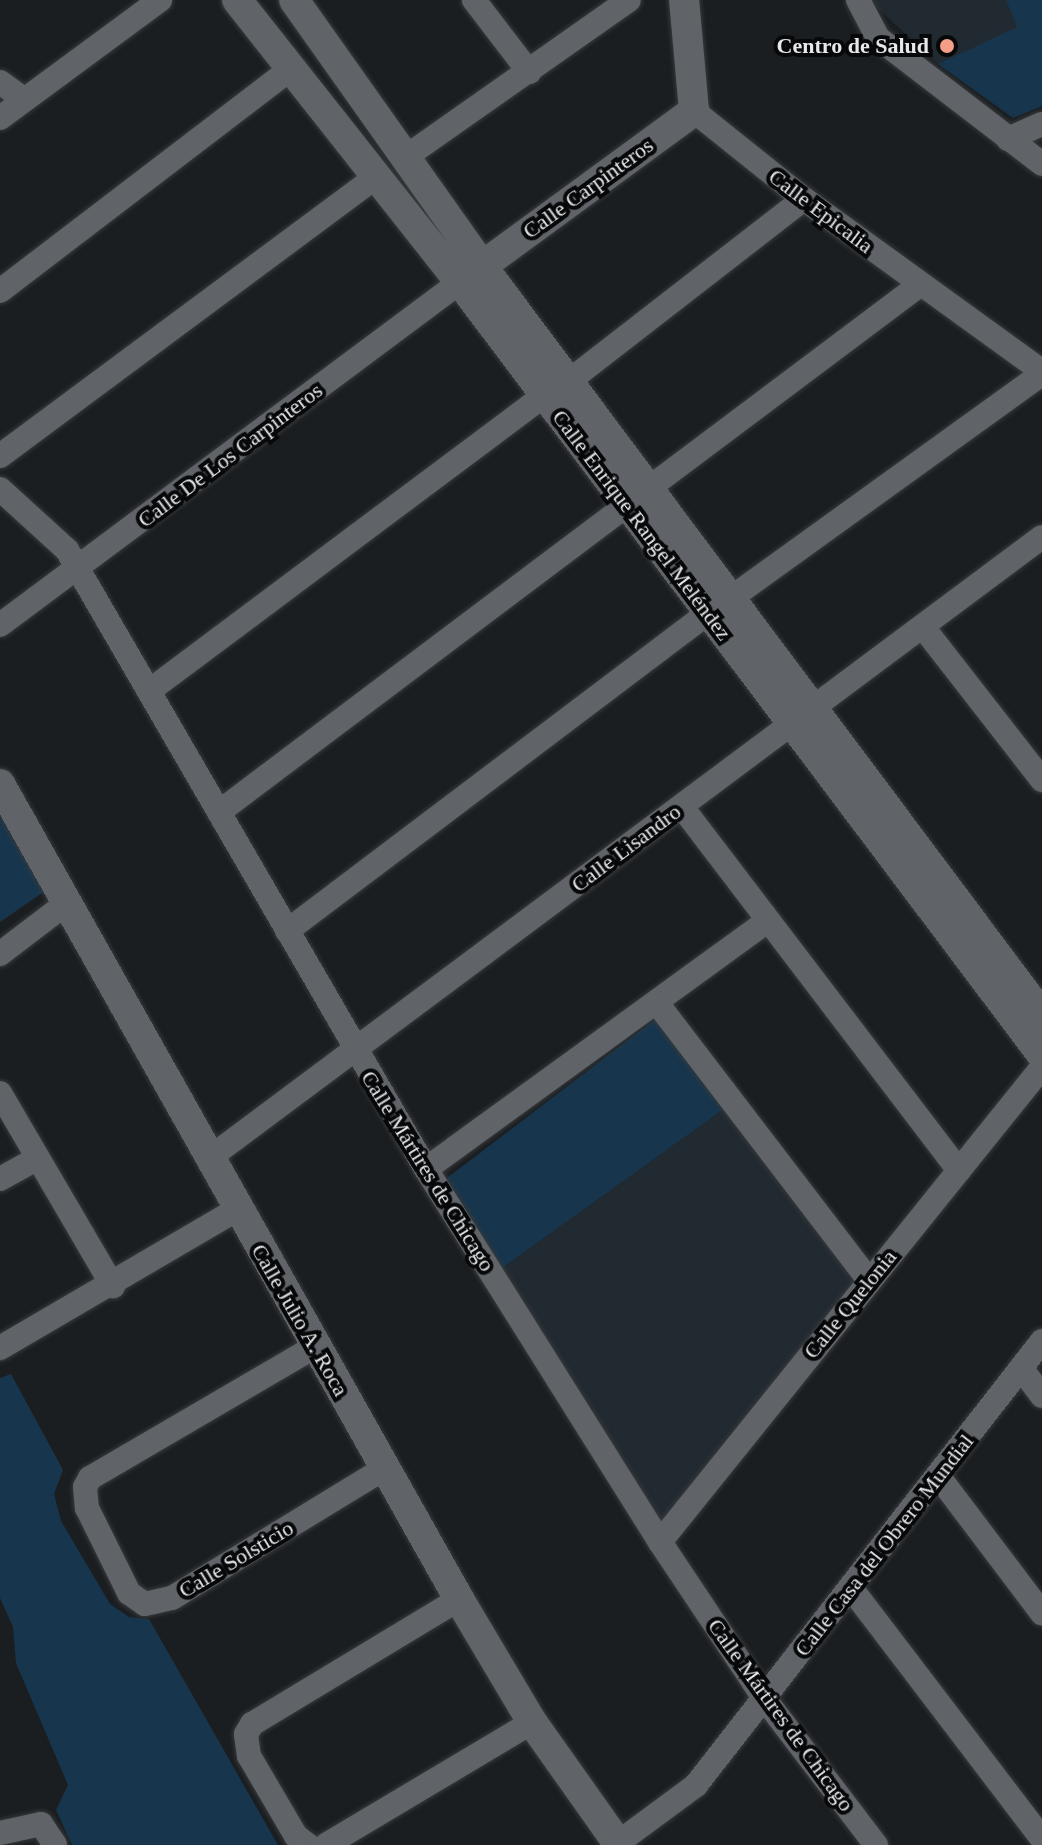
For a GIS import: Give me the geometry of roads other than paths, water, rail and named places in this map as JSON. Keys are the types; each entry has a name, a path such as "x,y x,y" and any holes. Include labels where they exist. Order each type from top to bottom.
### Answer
{"street":[{"path":"0,118 160,0"},
{"name":"Calle Enrique Rangel Meléndez","path":"237,0 375,177 471,274 803,716 1042,1055"},
{"name":"Calle Enrique Rangel Meléndez","path":"294,0 407,156 471,274"},
{"path":"474,0 529,72"},
{"path":"407,156 629,0"},
{"path":"684,0 694,111"},
{"path":"858,0 878,38 1042,164"},
{"path":"0,291 289,70"},
{"path":"0,82 23,99"},
{"name":"Calle Epicalia","path":"694,111 804,199 1042,373"},
{"name":"Calle Carpinteros","path":"471,274 694,111"},
{"path":"1008,139 1042,124"},
{"path":"0,456 375,177"},
{"path":"149,691 804,199"},
{"name":"Calle De Los Carpinteros","path":"0,625 471,274"},
{"path":"219,812 919,285"},
{"path":"287,931 720,605 1042,373"},
{"name":"Calle Mártires de Chicago","path":"0,489 51,532 78,569 354,1050 426,1169 660,1542 764,1698 876,1845"},
{"name":"Calle Lisandro","path":"208,1159 923,627 1038,547"},
{"path":"923,627 1042,780"},
{"name":"Calle Enrique Rangel Meléndez","path":"803,716 1042,1015"},
{"name":"Calle Julio A. Roca","path":"0,784 236,1210 459,1599 532,1722 617,1845"},
{"path":"682,807 766,922 959,1170"},
{"path":"0,954 68,902"},
{"path":"426,1169 766,922"},
{"path":"657,1003 869,1280"},
{"name":"Calle Quelonia","path":"660,1542 1042,1067"},
{"path":"0,1093 113,1286"},
{"path":"0,1179 38,1158"},
{"path":"0,1348 113,1286 236,1210"},
{"name":"Calle Casa del Obrero Mundial","path":"617,1845 696,1785 1042,1341"},
{"name":"Calle Solsticio","path":"316,1346 90,1478 85,1487 87,1508 129,1593 145,1604 172,1598 385,1468"},
{"path":"1021,1368 1042,1396"},
{"path":"939,1477 1042,1613"},
{"path":"851,1588 1042,1839"},
{"path":"308,1845 296,1836 249,1756 246,1734 252,1724 459,1599"},
{"path":"326,1845 532,1722"},
{"path":"0,1833 41,1824 55,1845"}],"place":[{"name":"Centro de Salud","path":"947,46"}]}
